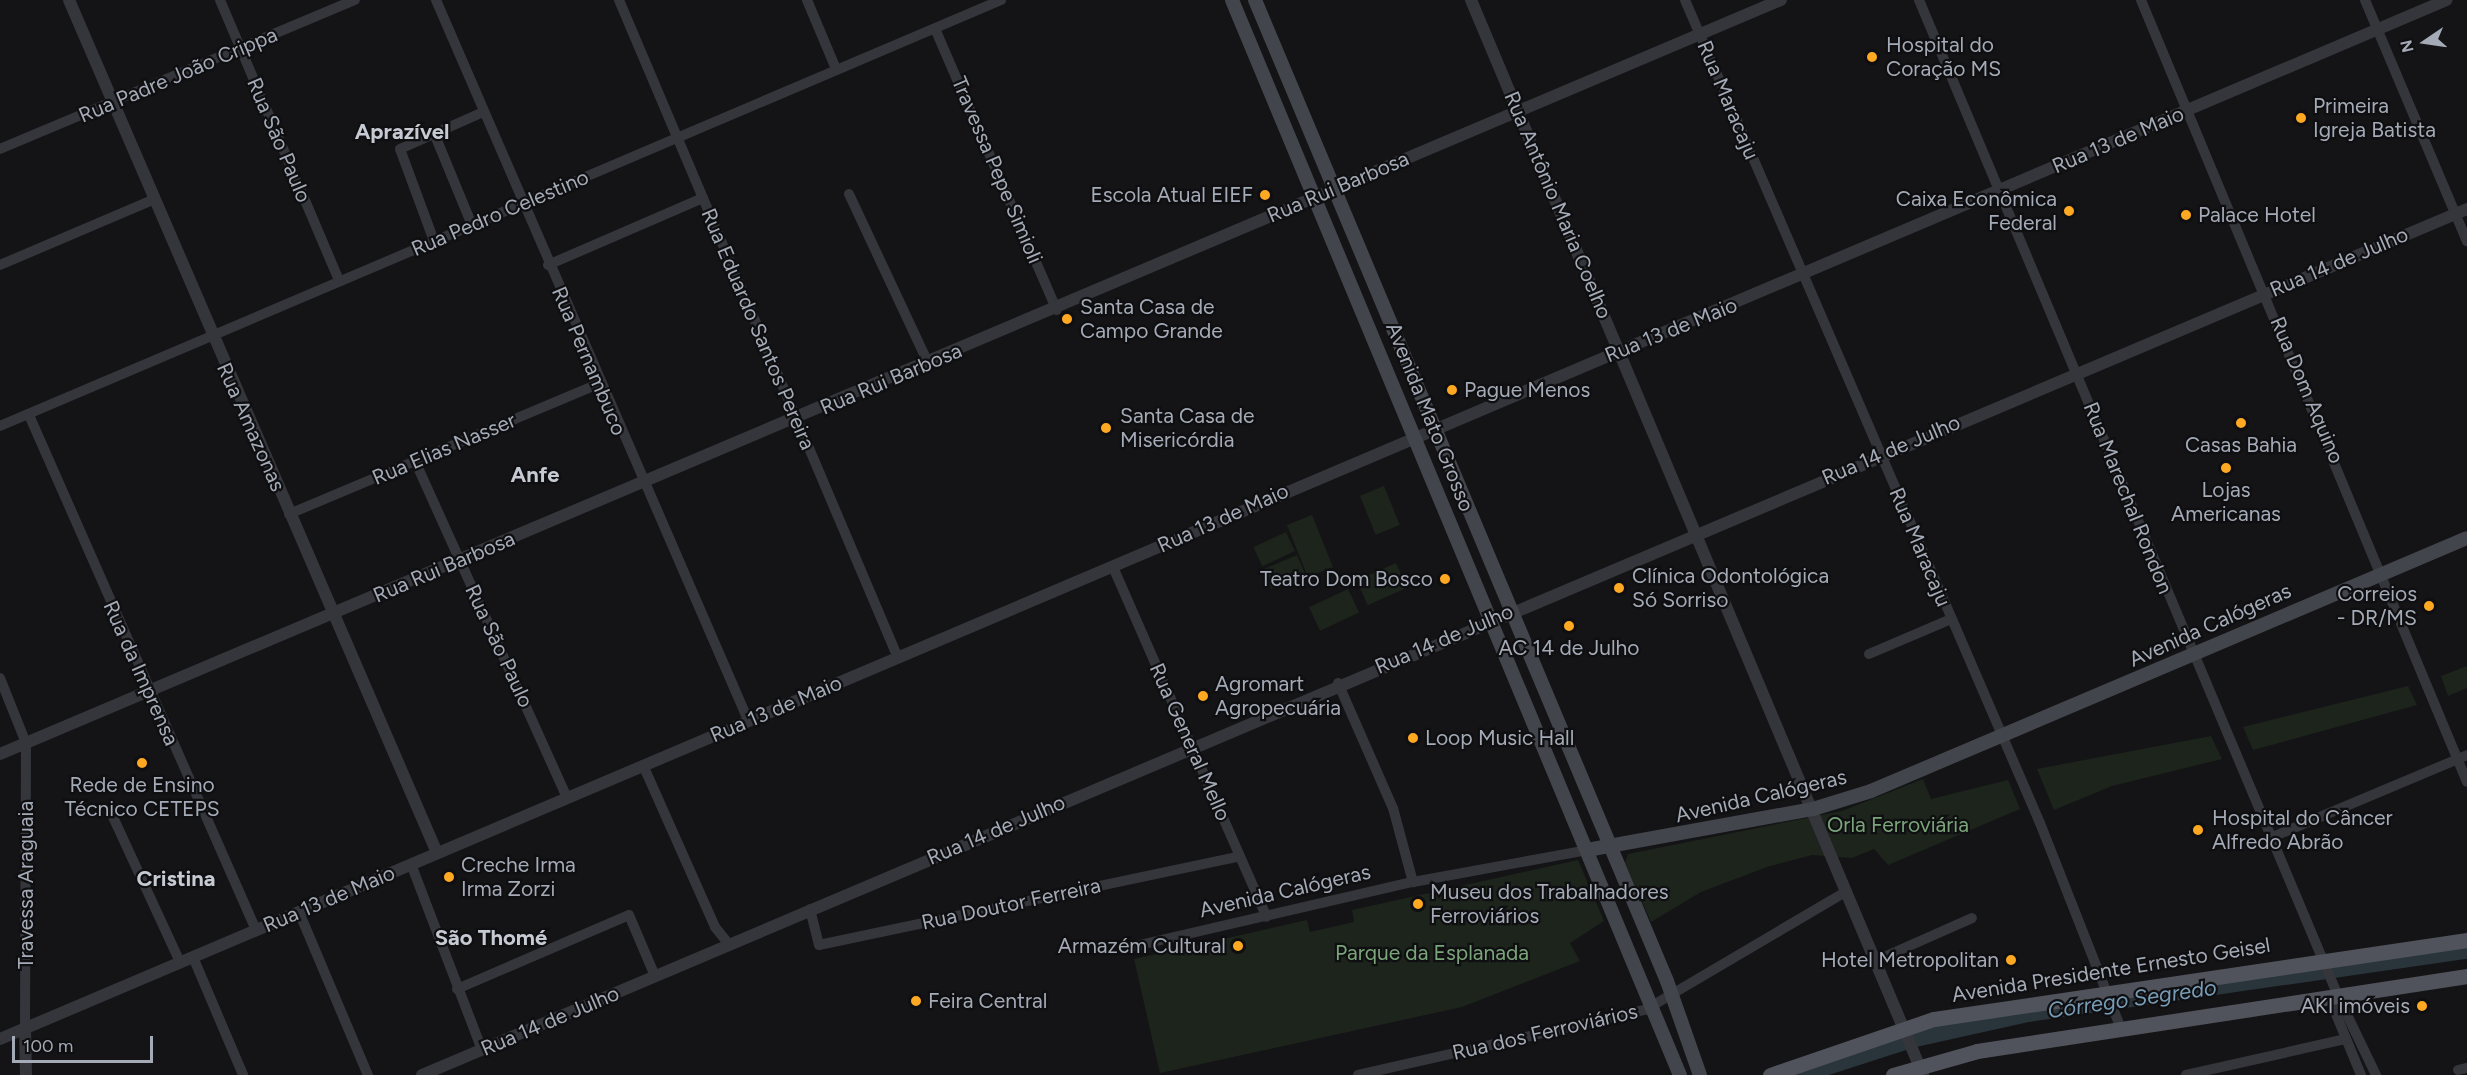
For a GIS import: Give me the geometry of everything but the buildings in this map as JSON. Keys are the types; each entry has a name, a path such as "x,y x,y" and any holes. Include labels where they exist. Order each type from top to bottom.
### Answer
{"main road":[{"name":"Avenida Mato Grosso","path":"1232,0 1416,435 1488,620 1654,1006 1680,1075"},
{"name":"Avenida Mato Grosso","path":"1255,0 1436,426 1510,611 1671,993 1700,1075"},
{"name":"Avenida Calógeras","path":"1587,850 1609,848 1813,809 1871,791 2467,538"},
{"name":"Avenida Presidente Ernesto Geisel","path":"1770,1075 1906,1033 2111,995 2467,940"},
{"path":"1893,1075 1977,1051 2120,1025 2467,976"}],"street":[{"name":"Rua Amazonas","path":"69,0 290,514 330,616 437,853"},
{"name":"Rua São Paulo","path":"219,0 339,280"},
{"name":"Rua Padre João Crippa","path":"0,149 355,0"},
{"name":"Rua Pernambuco","path":"436,0 598,384 748,720"},
{"name":"Rua Eduardo Santos Pereira","path":"619,0 898,658"},
{"path":"807,0 836,69"},
{"name":"Rua Pedro Celestino","path":"0,426 836,69 936,31 1001,0"},
{"name":"Rua Antônio Maria Coelho","path":"1471,0 1698,531 1919,1067"},
{"name":"Rua Maracaju","path":"1685,0 2111,995 2120,1025"},
{"name":"Rua Rui Barbosa","path":"0,754 1057,310 1315,196 1781,0"},
{"name":"Rua Marechal Rondon","path":"1919,0 2077,372 2192,656 2337,993 2376,1075"},
{"name":"Rua Dom Aquino","path":"2141,0 2462,756 2467,782"},
{"path":"2365,0 2461,211 2467,240"},
{"name":"Rua 13 de Maio","path":"0,1039 1113,567 1436,426 1803,276 2447,0"},
{"name":"Travessa Pepe Simioli","path":"936,31 1057,310"},
{"path":"434,241 398,156 400,149 483,112"},
{"path":"434,133 472,225"},
{"path":"849,194 928,363"},
{"path":"548,265 703,198"},
{"path":"0,265 154,200"},
{"name":"Rua 14 de Julho","path":"422,1075 1698,531 2461,211"},
{"name":"Rua Elias Nasser","path":"290,514 598,384"},
{"name":"Rua da Imprensa","path":"29,415 149,692 256,930"},
{"name":"Rua São Paulo","path":"415,461 567,797"},
{"name":"Rua General Mello","path":"1113,567 1267,917"},
{"path":"1869,654 1951,619"},
{"path":"0,678 27,743"},
{"path":"1338,684 1393,808 1413,882"},
{"name":"Travessa Araguaia","path":"25,1028 27,743"},
{"path":"2270,838 2462,756"},
{"path":"642,765 715,927 729,944"},
{"path":"113,817 180,962"},
{"name":"Avenida Calógeras","path":"1131,947 1413,882 1587,850"},
{"name":"Rua Doutor Ferreira","path":"810,909 819,945 1240,856"},
{"path":"411,864 482,1050"},
{"name":"Rua dos Ferroviários","path":"1358,1075 1654,1006 1671,993 1847,891"},
{"path":"299,912 368,1075"},
{"path":"457,989 629,915 655,976"},
{"path":"1875,961 1972,918"},
{"path":"193,957 243,1075"},
{"name":"Rua Marechal Rondon","path":"2337,993 2336,1014 2361,1075"},
{"path":"25,1028 26,1075"},
{"path":"2186,1075 2346,1039"}],"green space":[{"path":"1384,486 1400,525 1376,535 1360,496"},
{"path":"1312,515 1333,567 1308,577 1287,525"},
{"path":"1286,532 1295,551 1262,566 1253,547"},
{"path":"1297,555 1305,574 1271,589 1263,569"},
{"path":"1396,563 1407,588 1368,605 1357,580"},
{"path":"1348,589 1359,613 1320,631 1309,607"},
{"path":"2467,666 2467,688 2448,696 2441,676"},
{"path":"2408,686 2417,705 2253,750 2243,727"},
{"path":"2211,736 2222,759 2112,786 2054,810 2037,769"},
{"name":"Orla Ferroviária","path":"1923,779 1931,799 2008,780 2020,809 1888,865 1874,849 1852,858 1812,855 1767,867 1701,892 1651,922 1625,863 1628,854 1842,811"},
{"name":"Parque da Esplanada","path":"1578,860 1604,921 1570,943 1580,961 1462,1007 1160,1073 1134,959 1307,920 1310,932 1354,922 1352,910"}],"waterway":[{"name":"Córrego Segredo","path":"1803,1075 1911,1040 2028,1014 2467,951"}],"place":[{"name":"Hospital do Coração MS","path":"1872,57"},
{"name":"Primeira Igreja Batista","path":"2301,118"},
{"name":"Escola Atual EIEF","path":"1265,195"},
{"name":"Caixa Econômica Federal","path":"2069,211"},
{"name":"Palace Hotel","path":"2186,215"},
{"name":"Santa Casa de Campo Grande","path":"1067,319"},
{"name":"Pague Menos","path":"1452,390"},
{"name":"Casas Bahia","path":"2241,423"},
{"name":"Santa Casa de Misericórdia","path":"1106,428"},
{"name":"Lojas Americanas","path":"2226,468"},
{"name":"Teatro Dom Bosco","path":"1445,579"},
{"name":"Clínica Odontológica Só Sorriso","path":"1619,588"},
{"name":"Correios - DR/MS","path":"2429,606"},
{"name":"AC 14 de Julho","path":"1569,626"},
{"name":"Agromart Agropecuária","path":"1203,696"},
{"name":"Loop Music Hall","path":"1413,738"},
{"name":"Rede de Ensino Técnico CETEPS","path":"142,763"},
{"name":"Hospital do Câncer Alfredo Abrão","path":"2198,830"},
{"name":"Creche Irma Irma Zorzi","path":"449,877"},
{"name":"Museu dos Trabalhadores Ferroviários","path":"1418,904"},
{"name":"Armazém Cultural","path":"1238,946"},
{"name":"Hotel Metropolitan","path":"2011,960"},
{"name":"Feira Central","path":"916,1001"},
{"name":"AKI imóveis","path":"2422,1006"}],"district":[{"name":"Aprazível","path":"402,132"},
{"name":"Anfe","path":"535,475"},
{"name":"Cristina","path":"176,879"},
{"name":"São Thomé","path":"491,938"}]}
